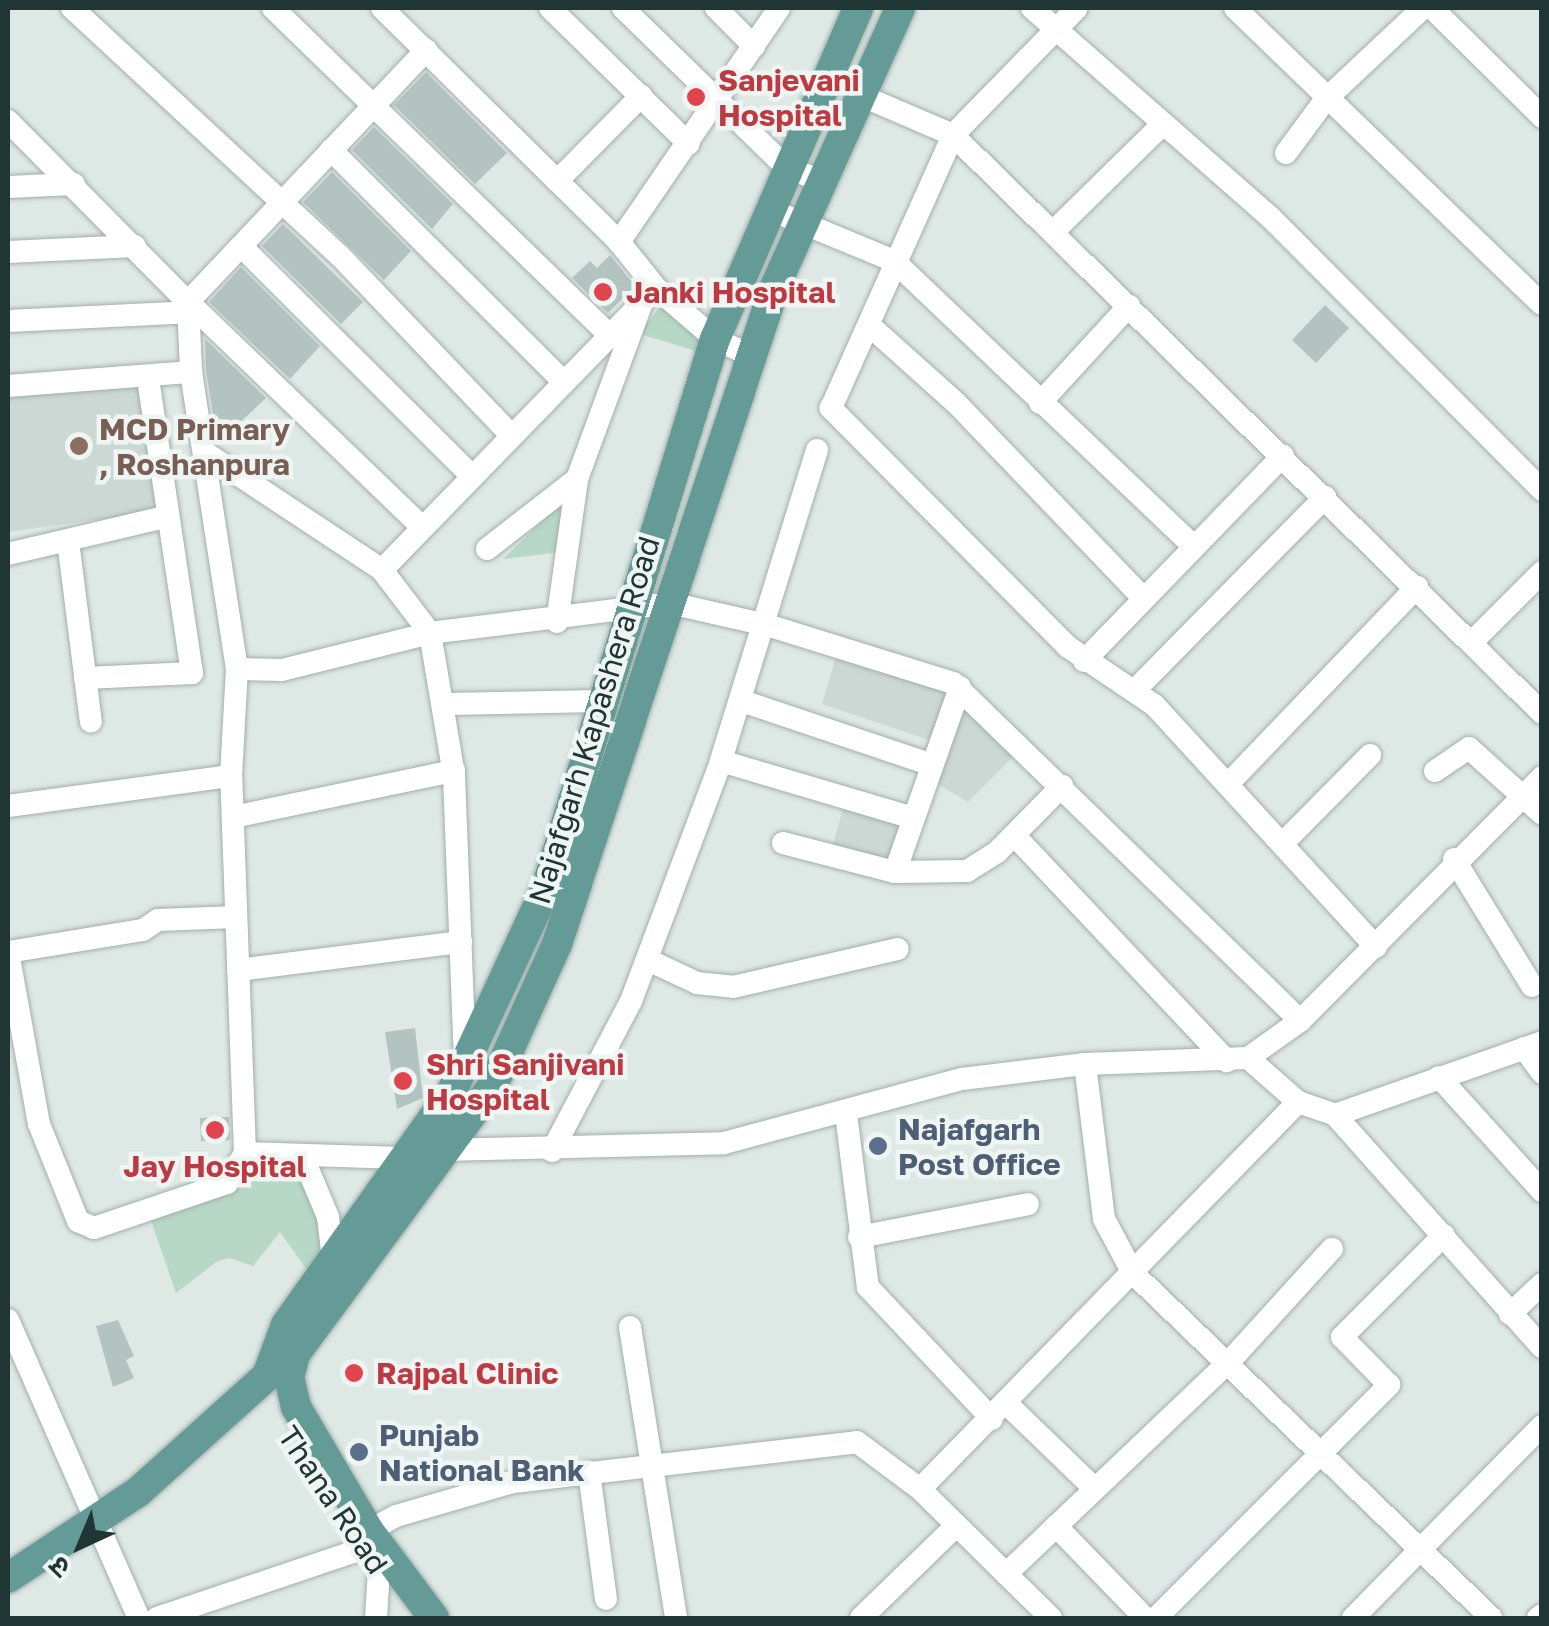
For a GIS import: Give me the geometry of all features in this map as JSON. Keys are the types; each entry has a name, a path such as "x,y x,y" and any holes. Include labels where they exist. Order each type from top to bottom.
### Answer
{"main road":[{"name":"Najafgarh Kapashera Road","path":"278,1377 286,1325 465,1065 547,886 628,610 715,339 858,8"},
{"name":"Najafgarh Kapashera Road","path":"278,1377 303,1336 493,1084 557,944 752,356 803,224 900,8"},
{"path":"8,1578 180,1459 278,1377"},
{"name":"Thana Road","path":"278,1377 277,1416 368,1546 412,1618"},
{"path":"368,1546 434,1618"}],"street":[{"path":"72,8 281,202 511,435"},
{"path":"273,8 608,334"},
{"path":"382,8 619,242 649,295 715,339 752,356"},
{"path":"550,8 689,144"},
{"path":"623,8 787,168 822,181"},
{"path":"716,8 754,46"},
{"path":"619,242 779,8"},
{"path":"1032,8 1270,217 1542,490"},
{"path":"1078,8 953,136 831,408 1084,661 1135,690 1285,841 1376,947"},
{"path":"1235,8 1542,304"},
{"path":"1286,153 1326,99 1422,8"},
{"path":"1432,8 1542,117"},
{"path":"236,917 158,920 144,930 8,952 39,1124 78,1221 94,1228 220,1186 244,1154 233,817 231,776 237,669 191,372 188,307 281,202 426,50"},
{"path":"860,95 953,136 1542,713"},
{"path":"557,181 640,96"},
{"path":"8,121 74,184 188,307 422,527"},
{"path":"1053,232 1163,124"},
{"path":"331,150 563,381"},
{"path":"8,187 74,184"},
{"path":"770,210 894,262 1194,547"},
{"path":"8,252 134,246"},
{"path":"241,246 472,476"},
{"path":"382,570 649,295"},
{"path":"556,622 577,478 649,295"},
{"path":"1040,403 1129,306"},
{"path":"8,321 188,307"},
{"path":"868,325 957,404 1143,598"},
{"path":"8,386 191,372"},
{"path":"85,678 192,673 165,517 148,378"},
{"path":"552,1151 577,1112 648,960 742,701 817,450"},
{"path":"204,452 382,570 430,633 454,771 465,1065"},
{"path":"1084,661 1282,456"},
{"path":"487,548 577,478"},
{"path":"1135,690 1325,497"},
{"path":"8,554 165,517"},
{"path":"68,542 91,722"},
{"path":"1472,642 1542,572"},
{"path":"1229,783 1417,587"},
{"path":"237,669 282,670 430,633 556,622 670,603 766,625 960,687 1300,1021"},
{"path":"895,872 960,687"},
{"path":"445,704 601,701"},
{"path":"742,701 932,766"},
{"path":"1435,771 1470,748 1534,785 1542,814"},
{"path":"1285,841 1370,756"},
{"path":"721,761 914,818"},
{"path":"233,817 454,771"},
{"path":"8,806 231,776"},
{"path":"443,1150 552,1151 724,1143 846,1114 962,1079 1084,1064 1238,1059 1300,1021 1376,947 1454,859 1534,785"},
{"path":"783,843 895,872 967,871 1014,835 1062,786"},
{"path":"1014,835 1238,1059 1298,1102 1336,1115 1542,1347"},
{"path":"1454,859 1532,986"},
{"path":"238,970 461,942"},
{"path":"648,960 696,983 733,987 898,949"},
{"path":"1336,1115 1533,1045 1542,1073"},
{"path":"1084,1064 1104,1219 1133,1273 1492,1618"},
{"path":"1440,1078 1542,1192"},
{"path":"920,1489 1298,1102"},
{"path":"846,1114 859,1237 876,1300 999,1412 1095,1489"},
{"path":"244,1154 402,1158"},
{"path":"302,1156 328,1217 333,1259"},
{"path":"859,1237 1028,1204"},
{"path":"1156,1618 1389,1385 1342,1337 1444,1235"},
{"path":"1006,1574 1228,1362 1332,1250"},
{"path":"1510,1314 1542,1284"},
{"path":"8,1320 139,1618"},
{"path":"630,1327 648,1468 676,1618"},
{"path":"1353,1618 1542,1426"},
{"path":"157,1618 368,1546 470,1492 588,1472 856,1442 920,1489 1051,1618"},
{"path":"588,1472 606,1599"},
{"path":"861,1618 956,1526"},
{"path":"1056,1526 1145,1618"},
{"path":"368,1546 376,1618"}],"shaded area":[{"name":"MCD Primary , Roshanpura","path":"141,375 158,511 8,532 8,381"},
{"path":"838,650 954,687 938,743 822,704"},
{"path":"958,696 1016,754 968,802 936,783"},
{"path":"845,803 909,822 890,871 832,847"}],"green space":[{"path":"665,300 705,333 700,352 639,334"},
{"path":"573,491 560,552 503,559"},
{"path":"245,1156 301,1158 332,1251 312,1277 280,1232 253,1266 229,1258 216,1262 176,1293 148,1212 228,1184"}],"building":[{"path":"426,72 507,153 475,184 394,105"},
{"path":"374,127 453,204 432,229 352,150"},
{"path":"332,172 411,251 384,280 303,202"},
{"path":"283,224 363,302 341,324 262,246"},
{"path":"610,255 635,286 608,313 572,278 590,261 597,268"},
{"path":"241,267 320,346 290,379 209,302"},
{"path":"1325,305 1349,328 1316,363 1292,340"},
{"path":"205,339 266,398 218,443 206,371"},
{"path":"415,1028 423,1098 397,1109 385,1032"},
{"path":"229,1117 230,1140 201,1141 200,1118"},
{"path":"118,1320 134,1356 126,1360 134,1378 113,1387 96,1326"}],"place":[{"name":"Sanjevani Hospital","path":"696,97"},
{"name":"Janki Hospital","path":"603,292"},
{"name":"MCD Primary , Roshanpura","path":"79,446"},
{"name":"Shri Sanjivani Hospital","path":"403,1081"},
{"name":"Jay Hospital","path":"215,1130"},
{"name":"Najafgarh Post Office","path":"878,1146"},
{"name":"Rajpal Clinic","path":"354,1373"},
{"name":"Punjab National Bank","path":"359,1452"}]}
